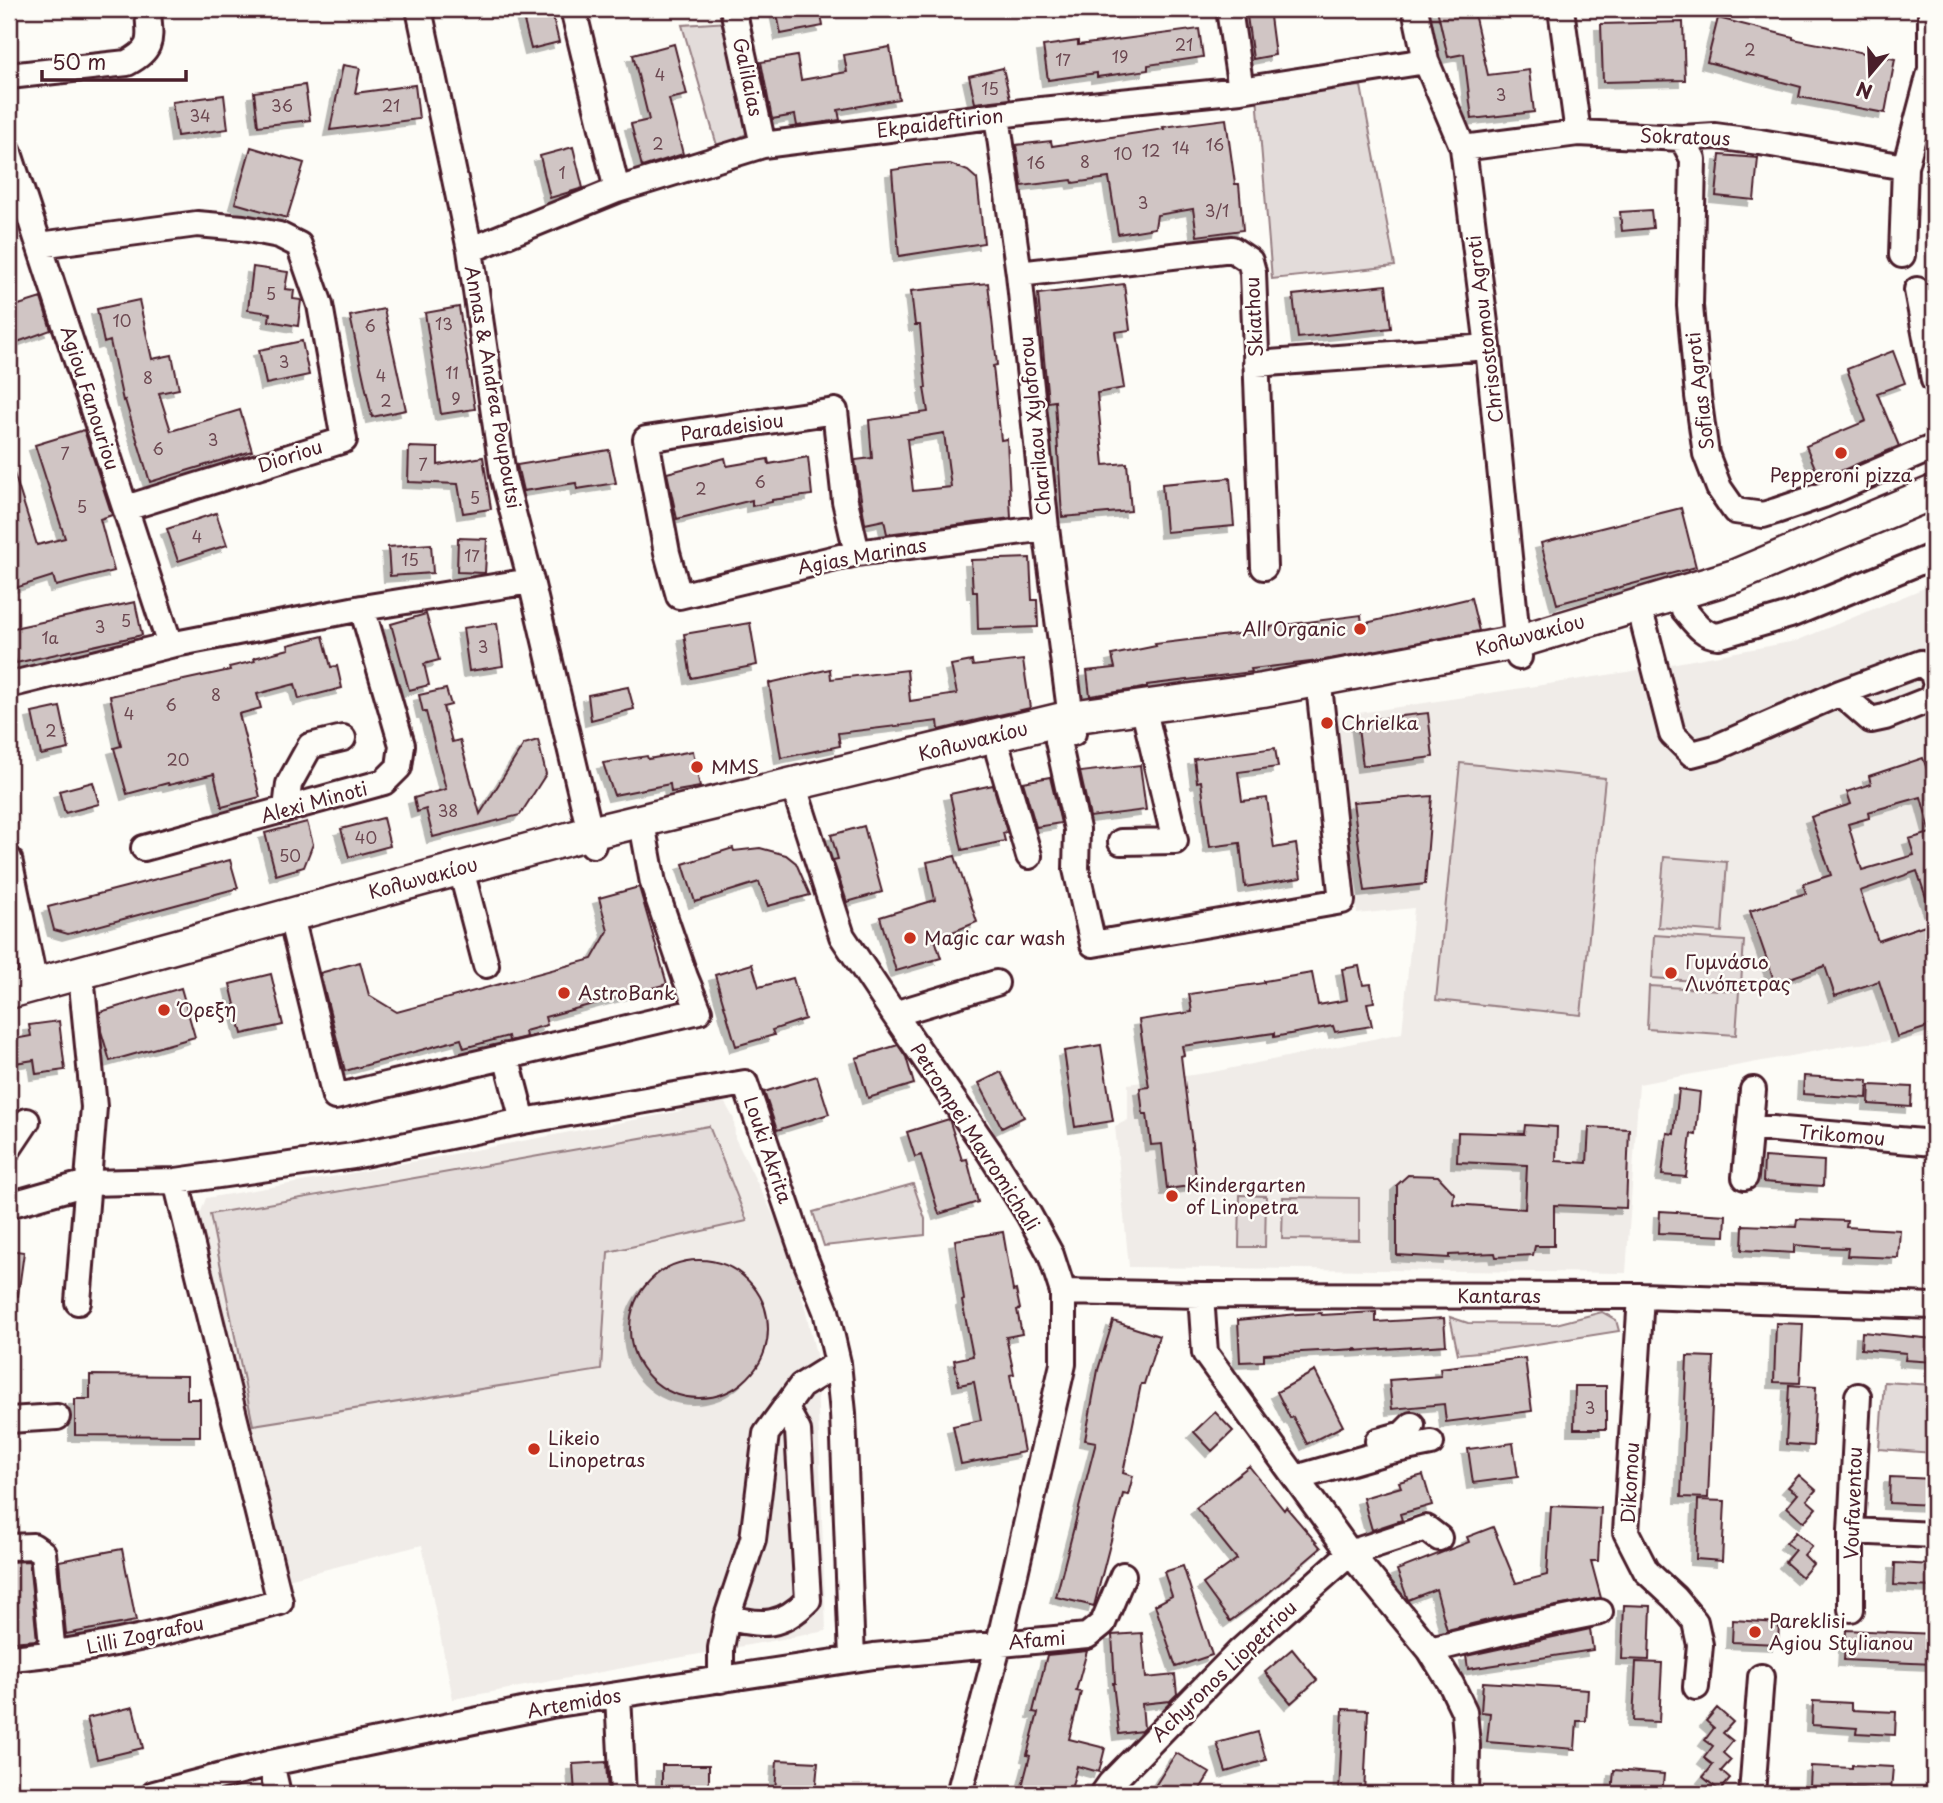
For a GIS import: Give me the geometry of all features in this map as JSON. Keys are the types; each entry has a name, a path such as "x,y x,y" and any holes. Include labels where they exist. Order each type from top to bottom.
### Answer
{"main road":[{"name":"Κολωνακίου","path":"9,1006 464,881 591,839 644,834 795,791 999,754 1067,732 1147,723 1320,695 1518,650 1735,576 1934,492"},
{"name":"Κολωνακίου","path":"22,988 318,906 795,791 1264,691 1518,650 1581,643 1684,610 1934,508"}],"street":[{"path":"9,75 127,63 141,55 149,44 148,9"},
{"name":"Annas & Andrea Poupoutsi","path":"419,9 470,250 503,475 531,581 591,839"},
{"path":"573,9 617,190"},
{"name":"Galilaias","path":"733,9 763,145"},
{"path":"1228,9 1241,90"},
{"name":"Chrisostomou Agroti","path":"1415,9 1426,61 1463,148 1488,347 1518,650"},
{"path":"1561,9 1578,133"},
{"path":"1902,255 1905,167 1931,69 1931,9"},
{"name":"Ekpaideftirion","path":"470,250 617,190 763,145 1241,90 1426,61"},
{"name":"Charilaou Xyloforou","path":"997,116 1019,274 1046,528 1077,829 1076,869 1093,944 1342,901 1320,695"},
{"name":"Sokratous","path":"1463,148 1578,133 1682,138 1715,136 1905,167"},
{"name":"Sofias Agroti","path":"1682,138 1693,159 1690,306 1704,442 1719,488 1735,511 1763,515 1776,512 1824,495 1934,447"},
{"name":"Agiou Fanouriou","path":"9,153 170,645"},
{"name":"Dioriou","path":"40,245 197,224 243,228 279,235 299,245 320,305 344,439 126,508"},
{"name":"Skiathou","path":"1019,274 1232,249 1250,261 1253,272 1264,567"},
{"path":"1917,290 1934,380"},
{"path":"1256,365 1488,347"},
{"name":"Paradeisiou","path":"679,596 667,553 646,439 835,411 845,501 857,553"},
{"name":"Agias Marinas","path":"679,596 857,553 1046,528"},
{"path":"1684,610 1703,631 1718,636 1790,615 1934,556"},
{"path":"9,685 170,645 362,608 531,581"},
{"name":"Alexi Minoti","path":"144,848 384,782 399,767 402,745 362,608"},
{"path":"1644,625 1672,734 1692,754 1715,748 1840,693 1921,663 1933,673 1934,678"},
{"path":"1840,693 1871,720 1933,698 1934,691"},
{"path":"1121,842 1175,841 1147,723"},
{"path":"286,810 289,784 310,746 344,738"},
{"path":"999,754 1028,856"},
{"name":"Petrompei Mavromichali","path":"795,791 842,936 1029,1214 1051,1255 1063,1292 1063,1364 999,1643 959,1794"},
{"path":"295,929 335,1097 699,1011 653,883 644,834"},
{"path":"9,859 22,988"},
{"path":"464,881 486,965"},
{"path":"894,1014 996,983"},
{"path":"78,1302 94,1107 82,985"},
{"path":"506,1056 523,1121"},
{"name":"Louki Akrita","path":"9,1205 87,1183 176,1181 353,1156 523,1121 745,1083 804,1256 826,1311 838,1363 843,1413 852,1659"},
{"path":"1745,1177 1753,1090"},
{"path":"9,1148 27,1121"},
{"name":"Trikomou","path":"1750,1127 1934,1143"},
{"name":"Lilli Zografou","path":"9,1658 52,1654 168,1632 280,1602 176,1181"},
{"name":"Kantaras","path":"1063,1292 1641,1296 1934,1306"},
{"path":"1201,1295 1205,1353 1350,1553 1430,1650 1451,1684 1464,1711 1467,1745 1466,1794"},
{"name":"Dikomou","path":"1641,1296 1626,1532 1646,1571 1675,1598 1695,1622 1700,1645 1696,1687"},
{"path":"721,1680 720,1648 727,1617 753,1539 766,1434 801,1386 838,1363"},
{"name":"Voufaventou","path":"1851,1609 1851,1531 1858,1396"},
{"path":"727,1617 745,1622 778,1623 796,1613 808,1600 798,1431 785,1407"},
{"path":"9,1420 57,1417"},
{"path":"1291,1471 1403,1434 1412,1424"},
{"path":"1291,1471 1431,1443"},
{"path":"1350,1553 1426,1528 1439,1538"},
{"path":"1851,1531 1934,1535"},
{"path":"9,1547 33,1546 43,1553 52,1654"},
{"name":"Achyronos Liopetriou","path":"1103,1794 1240,1651 1350,1553"},
{"name":"Afami","path":"999,1643 1087,1636 1103,1623 1123,1575"},
{"path":"1430,1650 1600,1612"},
{"name":"Artemidos","path":"154,1794 271,1762 551,1706 852,1659 999,1643"},
{"path":"1752,1794 1761,1677"},
{"path":"618,1695 623,1794"},
{"path":"271,1762 278,1794"}],"shaded area":[{"path":"729,22 752,131 718,149 682,25"},
{"path":"1361,86 1395,266 1272,279 1257,96"},
{"name":"Γυμνάσιο Λινόπετρας","path":"1934,584 1934,1037 1849,1045 1639,1084 1626,1273 1129,1267 1115,1126 1128,1120 1128,1084 1213,1072 1402,1033 1414,908 1357,914 1333,717 1627,672 1796,641"},
{"path":"1460,763 1605,778 1581,1015 1436,1000"},
{"path":"1664,857 1727,862 1722,932 1658,927"},
{"path":"1654,935 1744,941 1741,984 1652,978"},
{"path":"1649,986 1739,991 1736,1035 1647,1029"},
{"name":"Likeio Linopetras","path":"713,1096 725,1103 734,1119 735,1138 791,1251 816,1354 826,1631 453,1699 422,1545 280,1581 196,1225 206,1198 681,1111 690,1101"},
{"path":"709,1126 747,1221 608,1252 601,1370 253,1425 210,1214"},
{"path":"913,1184 925,1219 925,1235 824,1246 813,1212"},
{"path":"1240,1195 1266,1196 1265,1247 1239,1247"},
{"path":"1283,1197 1359,1198 1359,1240 1282,1239"},
{"path":"1602,1312 1616,1320 1619,1331 1458,1354 1450,1317 1468,1323 1556,1324"},
{"path":"1884,1382 1934,1385 1934,1453 1879,1449"}],"building":[{"path":"521,9 551,9 559,42 531,49"},
{"path":"776,9 820,9 823,26 781,34"},
{"path":"1246,9 1269,9 1275,55 1253,59"},
{"path":"1437,9 1473,9 1488,75 1529,70 1534,112 1472,119 1464,54 1448,57"},
{"path":"1718,18 1793,39 1895,59 1885,113 1799,97 1801,87 1707,62"},
{"path":"1683,22 1685,80 1603,82 1601,24"},
{"path":"1199,29 1203,57 1148,65 1148,70 1048,80 1043,46 1078,41 1078,45"},
{"path":"674,44 687,95 669,99 683,154 642,167 631,124 649,120 633,55"},
{"path":"890,47 899,99 838,110 840,120 797,126 795,115 772,119 761,62 797,56 801,80 847,72 844,55"},
{"path":"343,65 360,68 355,93 415,85 419,119 330,130"},
{"path":"1003,68 1010,99 975,103 969,76"},
{"path":"305,85 310,120 258,126 254,92"},
{"path":"224,95 228,129 177,136 172,102"},
{"path":"1226,119 1235,184 1239,184 1243,230 1197,236 1193,209 1157,215 1155,228 1118,234 1109,178 1022,186 1016,145 1051,141 1052,146"},
{"path":"251,147 304,163 287,218 235,203"},
{"path":"573,147 583,188 550,198 540,156"},
{"path":"1720,155 1758,158 1754,200 1716,196"},
{"path":"950,164 968,171 977,179 984,243 899,256 892,170"},
{"path":"1651,210 1653,228 1622,231 1620,212"},
{"path":"253,267 288,272 285,289 294,290 293,299 301,300 298,326 269,321 270,313 248,310"},
{"path":"988,283 997,365 993,366 1001,440 1007,439 1011,518 887,534 884,520 865,524 855,460 872,458 869,420 928,412 920,325 915,325 911,291","holes":["944,433 951,487 913,491 907,439"]},
{"path":"1124,284 1130,330 1115,332 1124,388 1097,393 1104,465 1127,463 1131,511 1062,517 1055,401 1048,402 1038,294"},
{"path":"1386,285 1391,328 1298,338 1293,295"},
{"path":"41,298 51,330 9,345 9,308"},
{"path":"139,300 152,359 172,355 179,389 159,393 171,431 240,410 252,451 150,482 125,400 123,401 110,341 104,343 97,309"},
{"path":"459,307 475,409 441,414 425,313"},
{"path":"384,309 406,410 372,417 350,316"},
{"path":"302,341 309,375 266,384 259,350"},
{"path":"1893,351 1905,383 1877,393 1899,446 1820,480 1806,446 1866,421 1847,369"},
{"path":"84,430 112,515 100,519 114,571 56,586 53,576 9,590 9,467 12,467 37,545 65,538 35,445"},
{"path":"409,447 438,448 438,465 483,457 491,509 463,513 458,484 408,482"},
{"path":"609,450 616,483 577,489 576,483 523,491 517,465"},
{"path":"808,457 812,495 772,500 752,506 752,500 677,519 667,473 725,458 727,466 768,459 769,464"},
{"path":"1230,478 1234,526 1166,532 1162,484"},
{"path":"1681,508 1696,567 1557,604 1541,543"},
{"path":"216,513 227,545 178,561 167,529"},
{"path":"458,538 487,539 485,573 457,572"},
{"path":"431,544 433,573 390,576 388,547"},
{"path":"1030,558 1032,600 1037,600 1038,627 978,629 977,592 973,592 971,560"},
{"path":"1471,598 1479,631 1319,661 1251,669 1252,672 1147,685 1090,696 1087,671 1115,668 1112,655 1156,646 1155,644 1270,630 1270,627 1361,615 1362,624"},
{"path":"135,602 142,635 16,663 9,629"},
{"path":"426,614 439,660 424,664 429,685 409,690 391,624"},
{"path":"497,623 503,666 469,671 463,628"},
{"path":"750,623 757,665 691,678 684,634"},
{"path":"323,636 331,667 337,666 342,688 299,699 295,684 257,694 261,708 239,714 260,797 222,807 214,774 127,794 114,748 121,746 110,696 230,670 229,667 255,661 254,658 289,649 288,645"},
{"path":"1023,660 1030,708 939,730 938,721 838,733 840,746 781,758 769,683 830,669 831,679 907,670 910,701 957,694 951,665 972,661 973,666"},
{"path":"628,687 634,709 591,720 588,695"},
{"path":"446,689 451,705 443,707 452,742 460,740 480,814 524,744 538,740 546,774 520,815 433,837 426,809 417,812 414,798 446,789 419,695"},
{"path":"60,707 69,749 41,755 32,713"},
{"path":"1428,713 1433,757 1363,766 1357,721"},
{"path":"1275,748 1278,767 1238,772 1242,801 1267,798 1274,848 1296,844 1301,878 1245,887 1240,843 1210,847 1201,781 1197,782 1194,759"},
{"path":"693,751 700,787 671,792 670,784 614,795 603,763 647,756 648,759"},
{"path":"1923,758 1927,769 1934,767 1934,829 1930,830 1921,797 1868,812 1869,818 1848,824 1862,870 1914,855 1909,839 1934,832 1934,914 1932,915 1917,871 1860,891 1878,941 1934,922 1934,1025 1897,1037 1879,981 1835,996 1825,966 1775,983 1750,911 1806,893 1803,884 1831,875 1811,817 1851,804 1847,792 1871,784 1869,776"},
{"path":"1140,765 1146,810 1090,817 1080,772"},
{"path":"1050,777 1061,823 1036,827 1023,782"},
{"path":"93,782 99,804 65,813 59,791"},
{"path":"993,785 1007,832 1003,833 1005,841 962,850 950,794"},
{"path":"1432,796 1425,884 1365,891 1353,802"},
{"path":"383,818 390,846 349,857 341,829"},
{"path":"307,822 313,844 304,867 276,875 265,833"},
{"path":"864,826 882,892 847,902 833,860 838,859 831,835"},
{"path":"733,848 734,851 760,848 786,855 796,863 810,895 768,906 759,882 695,902 683,864"},
{"path":"955,856 977,922 935,939 941,958 896,971 880,917 935,900 927,862"},
{"path":"230,860 238,888 68,934 54,930 48,907"},
{"path":"639,887 667,984 545,1017 547,1025 525,1031 526,1037 509,1041 508,1036 464,1048 461,1039 345,1071 320,973 360,962 369,995 397,1012 592,959 608,931 599,898"},
{"path":"752,964 759,987 793,978 805,1019 772,1030 774,1035 736,1046 715,975"},
{"path":"1359,966 1363,985 1371,984 1374,1002 1367,1003 1372,1026 1335,1032 1333,1026 1274,1037 1274,1033 1182,1046 1197,1185 1167,1189 1162,1144 1151,1145 1147,1114 1143,1114 1140,1088 1149,1087 1139,1020 1192,1012 1189,994 1312,973 1318,1005 1347,1000 1342,969"},
{"path":"271,974 283,1025 242,1034 230,984"},
{"path":"181,988 195,1037 110,1061 101,1031 100,1012"},
{"path":"59,1021 65,1070 36,1074 34,1060 9,1064 9,1040 31,1036 29,1025"},
{"path":"898,1045 906,1057 914,1084 868,1098 856,1058"},
{"path":"1101,1045 1113,1121 1075,1127 1064,1051"},
{"path":"1001,1072 1024,1117 1002,1128 979,1083"},
{"path":"817,1076 829,1114 777,1130 764,1092"},
{"path":"1804,1076 1868,1080 1867,1098 1803,1094"},
{"path":"1870,1085 1912,1087 1911,1107 1869,1104"},
{"path":"1679,1089 1700,1092 1696,1135 1691,1134 1686,1177 1662,1175 1667,1133 1674,1134"},
{"path":"949,1119 962,1160 967,1159 978,1202 939,1214 921,1155 915,1157 907,1132"},
{"path":"1525,1125 1557,1127 1556,1161 1587,1163 1589,1127 1629,1129 1626,1208 1554,1205 1554,1246 1535,1246 1533,1255 1496,1257 1495,1253 1449,1255 1449,1258 1397,1255 1397,1185 1408,1175 1438,1176 1454,1193 1453,1204 1525,1209 1527,1165 1457,1162 1458,1132 1524,1134"},
{"path":"1764,1157 1824,1161 1823,1186 1763,1182"},
{"path":"1660,1211 1726,1215 1725,1236 1659,1233"},
{"path":"1797,1219 1847,1221 1846,1227 1900,1230 1898,1258 1847,1256 1848,1248 1794,1245 1794,1253 1742,1250 1743,1225 1796,1227"},
{"path":"1003,1232 1013,1291 1016,1290 1020,1309 1017,1310 1022,1334 1006,1337 1014,1374 1010,1375 1024,1452 961,1464 953,1426 981,1420 974,1382 959,1385 954,1360 973,1356 962,1301 964,1300 955,1240"},
{"path":"9,1250 24,1252 18,1296 9,1295"},
{"path":"699,1260 725,1265 748,1280 763,1303 768,1329 763,1355 748,1378 725,1393 699,1398 673,1393 650,1378 635,1355 630,1329 635,1303 650,1280 673,1265"},
{"path":"1376,1312 1376,1322 1444,1318 1446,1345 1264,1354 1264,1361 1240,1362 1238,1320 1298,1314"},
{"path":"1113,1321 1159,1336 1144,1384 1141,1384 1123,1473 1133,1476 1128,1495 1123,1494 1094,1606 1056,1597 1096,1442 1085,1440 1098,1370"},
{"path":"1776,1323 1803,1324 1800,1383 1774,1382"},
{"path":"1862,1332 1934,1339 1934,1362 1905,1360 1906,1353 1861,1349"},
{"path":"1687,1356 1714,1357 1708,1498 1681,1497"},
{"path":"1525,1358 1532,1411 1446,1422 1444,1404 1392,1409 1389,1380 1441,1376 1440,1368"},
{"path":"1315,1371 1343,1426 1307,1444 1277,1392"},
{"path":"90,1375 187,1376 187,1399 200,1399 200,1436 75,1435 75,1399 90,1399"},
{"path":"1789,1385 1816,1387 1813,1446 1786,1444"},
{"path":"1575,1386 1606,1386 1606,1429 1574,1429"},
{"path":"1215,1412 1233,1431 1212,1451 1194,1432"},
{"path":"1513,1443 1518,1477 1473,1483 1468,1449"},
{"path":"1249,1466 1284,1510 1286,1507 1321,1548 1266,1595 1230,1621 1203,1584 1237,1559 1196,1508"},
{"path":"1423,1475 1432,1505 1400,1514 1402,1520 1372,1530 1363,1498 1401,1487 1399,1482"},
{"path":"1799,1475 1816,1490 1807,1500 1816,1508 1804,1522 1787,1507 1798,1494 1788,1487"},
{"path":"1890,1477 1934,1479 1934,1505 1889,1503"},
{"path":"1698,1500 1725,1501 1722,1561 1696,1559"},
{"path":"1551,1506 1601,1508 1598,1561 1591,1561 1601,1598 1517,1613 1447,1630 1436,1589 1408,1600 1397,1570 1469,1542 1467,1537 1493,1527 1516,1583 1547,1575"},
{"path":"1796,1532 1812,1546 1804,1555 1813,1564 1802,1577 1785,1562 1795,1550 1786,1543"},
{"path":"122,1549 136,1621 66,1634 59,1561"},
{"path":"29,1561 37,1640 9,1642 9,1562"},
{"path":"1895,1563 1934,1565 1934,1587 1894,1585"},
{"path":"1183,1566 1212,1655 1176,1667 1155,1605 1172,1596 1164,1572"},
{"path":"1624,1605 1651,1606 1649,1660 1622,1659"},
{"name":"Pareklisi Agiou Stylianou","path":"1733,1620 1779,1623 1778,1644 1732,1642"},
{"path":"1590,1629 1593,1650 1468,1669 1466,1656"},
{"path":"1846,1630 1934,1634 1934,1664 1844,1660"},
{"path":"1142,1633 1146,1678 1175,1675 1177,1694 1170,1701 1142,1704 1144,1728 1141,1731 1119,1734 1113,1683 1112,1635"},
{"path":"1292,1649 1317,1680 1291,1703 1265,1672"},
{"path":"1087,1651 1076,1691 1081,1692 1069,1739 1105,1748 1099,1772 1077,1766 1070,1794 1020,1794 1038,1713 1033,1712 1047,1655"},
{"path":"1636,1662 1662,1663 1659,1722 1633,1721"},
{"path":"1483,1682 1588,1689 1586,1721 1577,1721 1575,1749 1487,1742 1490,1713 1481,1712"},
{"path":"1813,1701 1851,1703 1851,1710 1896,1712 1895,1735 1856,1733 1857,1728 1812,1725"},
{"path":"133,1707 143,1748 97,1759 87,1718"},
{"path":"1717,1708 1733,1722 1723,1733 1733,1741 1723,1753 1731,1760 1721,1771 1730,1779 1720,1791 1703,1777 1713,1765 1704,1758 1713,1746 1705,1740 1714,1728 1706,1721"},
{"path":"1343,1709 1368,1710 1364,1794 1339,1794"},
{"path":"1258,1732 1266,1760 1226,1772 1217,1743"},
{"path":"1176,1753 1210,1773 1197,1794 1150,1794"},
{"path":"777,1760 818,1762 815,1794 775,1794"},
{"path":"606,1762 608,1794 575,1794 573,1764"},
{"path":"662,1765 709,1765 709,1794 662,1794"},
{"path":"1852,1765 1893,1767 1891,1790 1810,1787 1811,1766 1852,1768"},
{"path":"1614,1770 1664,1774 1662,1794 1612,1794"}],"place":[{"name":"Pepperoni pizza","path":"1841,453"},
{"name":"All Organic","path":"1360,629"},
{"name":"Chrielka","path":"1327,723"},
{"name":"MMS","path":"697,767"},
{"name":"Magic car wash","path":"910,938"},
{"name":"Γυμνάσιο Λινόπετρας","path":"1671,973"},
{"name":"AstroBank","path":"564,993"},
{"name":"Όρεξη","path":"164,1010"},
{"name":"Kindergarten of Linopetra","path":"1172,1196"},
{"name":"Likeio Linopetras","path":"534,1449"},
{"name":"Pareklisi Agiou Stylianou","path":"1755,1632"}]}
